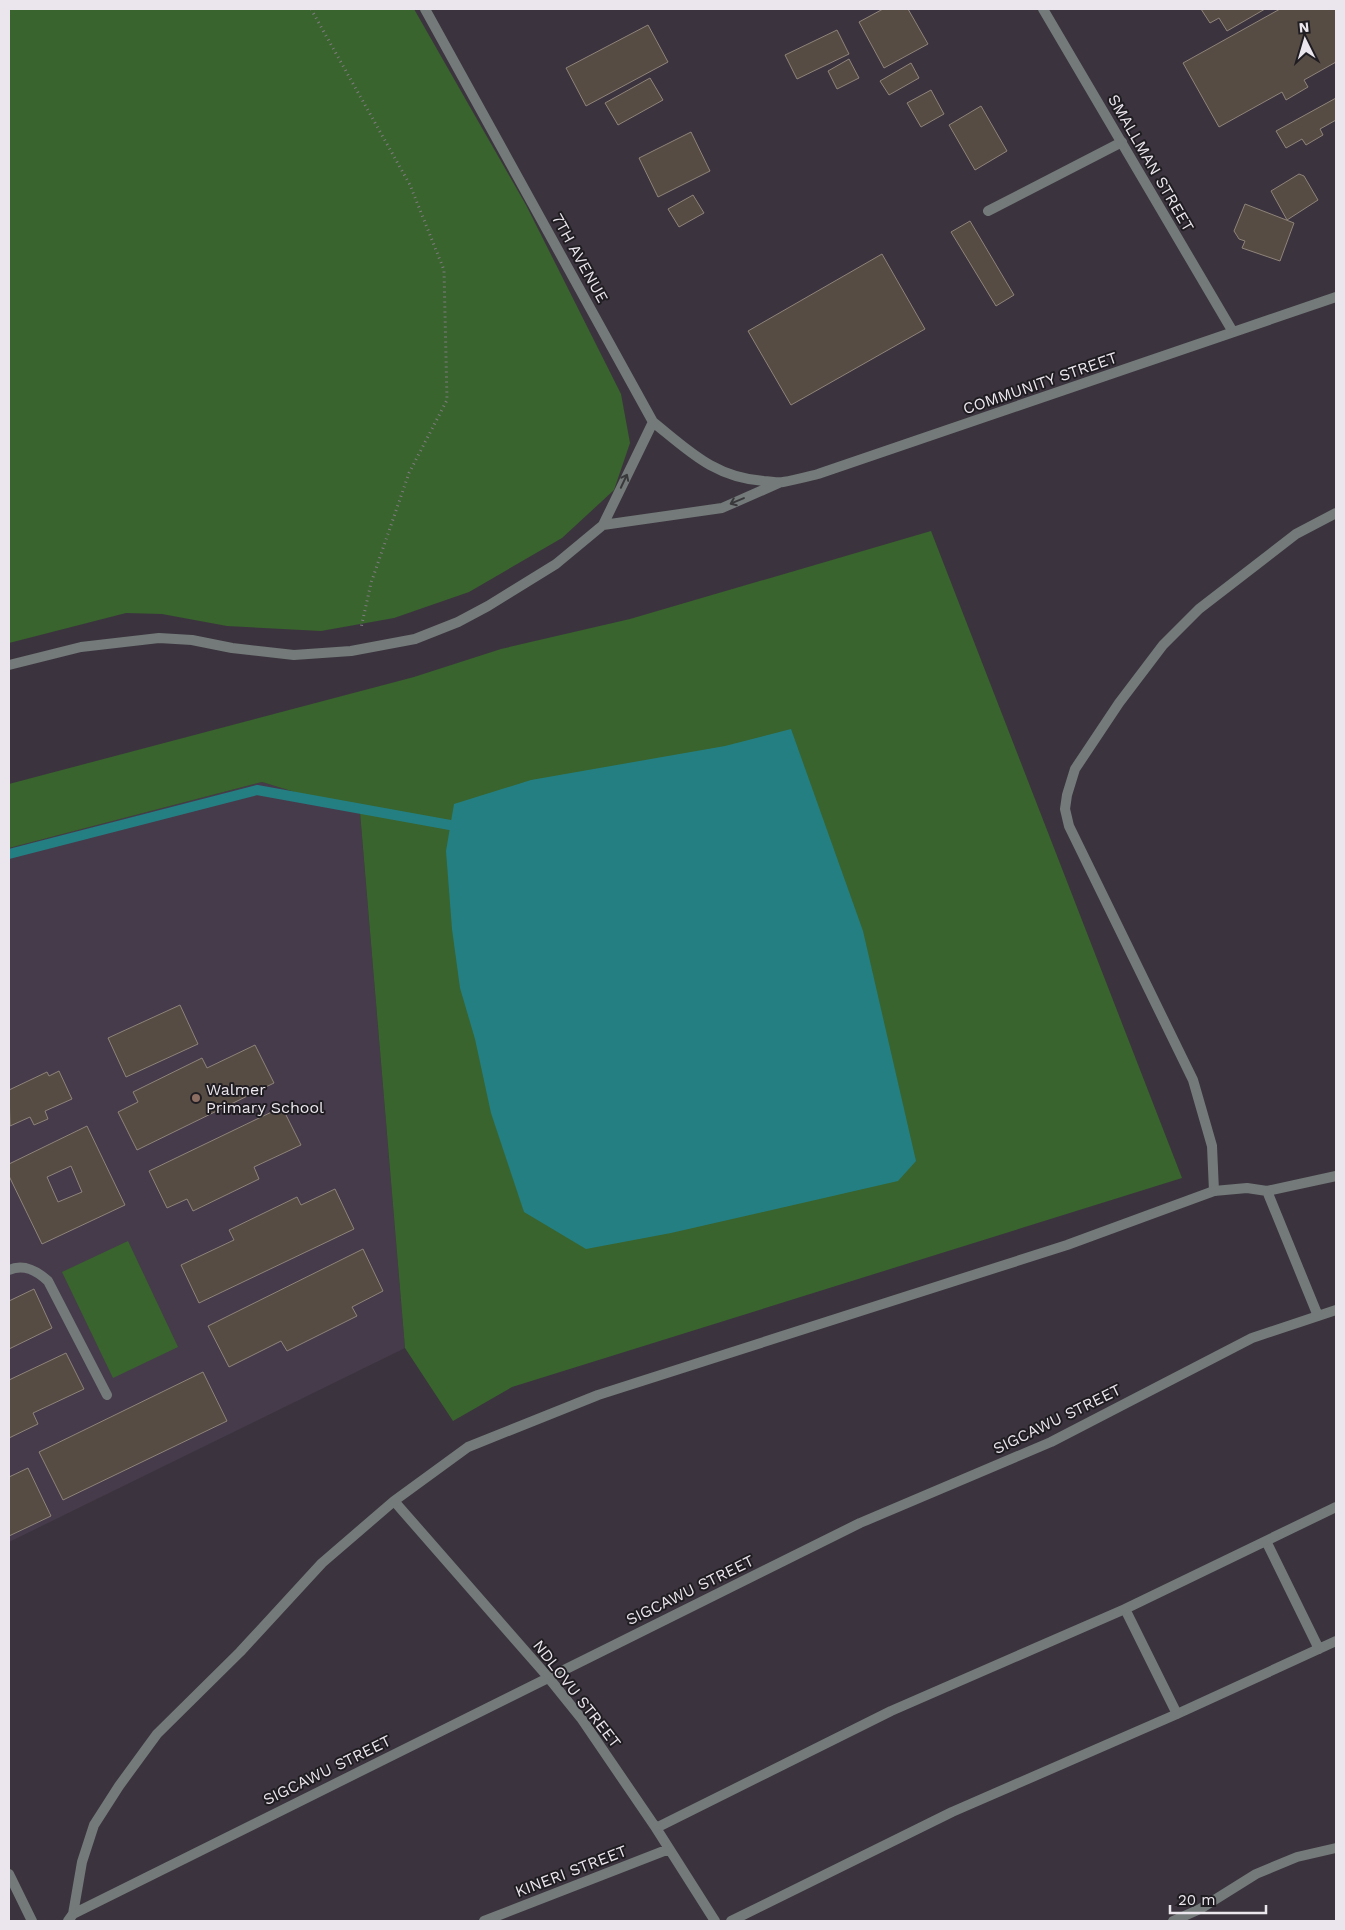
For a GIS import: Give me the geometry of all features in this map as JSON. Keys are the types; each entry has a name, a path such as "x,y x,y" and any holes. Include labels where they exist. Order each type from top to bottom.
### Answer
{"street":[{"name":"7TH AVENUE","path":"425,9 653,422 712,468 750,480"},
{"name":"SMALLMAN STREET","path":"1044,9 1233,332"},
{"path":"988,211 1122,142"},
{"name":"COMMUNITY STREET","path":"750,480 781,482 818,474 1336,297"},
{"path":"9,665 81,646 159,638 192,640 232,648 294,655 351,651 415,639 458,622 488,606 556,564 604,526 653,422"},
{"path":"604,526 722,508 781,482"},
{"path":"1214,1191 1212,1146 1193,1080 1069,826 1065,809 1067,795 1074,769 1119,703 1163,645 1198,609 1296,534 1336,513"},
{"path":"70,1917 82,1862 94,1825 119,1786 157,1734 240,1652 322,1563 394,1501 468,1447 598,1395 1067,1244 1214,1191 1247,1188 1267,1191 1336,1176"},
{"path":"1267,1191 1318,1316"},
{"path":"9,1270 13,1268 30,1268 40,1273 48,1281 107,1395"},
{"name":"SIGCAWU STREET","path":"70,1917 860,1523 1052,1442 1252,1338 1336,1310"},
{"name":"NDLOVU STREET","path":"394,1501 548,1677 581,1718 656,1828 715,1921"},
{"path":"656,1828 891,1711 1125,1609 1336,1507"},
{"path":"1266,1541 1319,1649"},
{"path":"1125,1609 1177,1714"},
{"path":"731,1921 952,1812 1177,1714 1336,1641"},
{"path":"1173,1921 1200,1909 1256,1874 1297,1857 1336,1848"},
{"name":"KINERI STREET","path":"484,1921 669,1849"},
{"path":"9,1874 32,1921"}],"path":[{"path":"311,9 410,185 444,270 447,400 409,473 380,554 371,583 361,628 351,651"}],"shaded area":[{"name":"Walmer Primary School","path":"262,782 360,812 405,1348 9,1542 9,848"}],"green space":[{"path":"9,9 414,9 526,205 621,394 630,443 614,490 562,538 469,592 394,618 321,631 227,626 162,614 126,613 9,643"},
{"path":"931,531 1182,1178 512,1387 453,1421 405,1348 360,812 262,782 9,848 9,784 414,677 501,649 630,619"},
{"path":"128,1241 178,1347 113,1378 62,1272"}],"water":[{"path":"791,729 863,931 916,1161 898,1181 671,1233 586,1249 524,1212 491,1113 475,1039 460,988 452,929 446,851 454,804 531,780 725,746"}],"building":[{"path":"883,9 908,9 928,44 884,68 859,22"},
{"path":"1201,9 1265,9 1227,31 1219,18 1210,23"},
{"path":"1280,9 1336,9 1336,62 1304,80 1308,87 1286,100 1282,92 1219,127 1183,63"},
{"path":"648,25 668,62 586,106 566,68"},
{"path":"837,30 849,54 797,79 785,55"},
{"path":"849,59 859,78 837,89 828,71"},
{"path":"911,63 919,78 889,95 880,81"},
{"path":"650,78 663,100 618,125 605,103"},
{"path":"931,90 944,114 921,127 907,103"},
{"path":"1336,98 1336,120 1320,129 1323,135 1306,145 1302,139 1286,148 1276,131"},
{"path":"981,106 1007,151 975,170 949,125"},
{"path":"691,132 710,171 658,197 639,158"},
{"path":"1299,174 1304,176 1318,200 1287,220 1271,191"},
{"path":"693,195 704,213 679,227 668,209"},
{"path":"1245,204 1294,223 1280,261 1242,248 1245,241 1239,239 1234,231"},
{"path":"970,221 1014,295 996,306 951,232"},
{"path":"882,254 925,329 791,405 748,331"},
{"path":"180,1005 198,1044 126,1077 108,1038"},
{"path":"255,1045 274,1083 137,1150 118,1112 138,1102 133,1092 202,1058 207,1068"},
{"path":"59,1071 72,1099 45,1111 48,1119 34,1125 30,1117 10,1126 9,1090 47,1072 49,1076"},
{"path":"282,1107 301,1145 254,1167 259,1179 193,1211 187,1199 167,1208 149,1171"},
{"path":"87,1126 125,1205 42,1244 9,1176 9,1164","holes":["71,1166 82,1192 58,1202 47,1177"]},
{"path":"335,1189 354,1229 199,1303 181,1265 234,1240 229,1230 297,1197 301,1205"},
{"path":"363,1249 383,1291 352,1307 357,1316 287,1351 281,1341 229,1367 208,1326"},
{"path":"34,1289 52,1328 9,1349 9,1301"},
{"path":"66,1353 84,1389 33,1413 38,1424 9,1438 9,1380"},
{"path":"203,1372 227,1421 63,1500 39,1452"},
{"path":"28,1468 51,1516 9,1536 9,1477"}],"waterway":[{"path":"9,854 257,790 450,825"}],"place":[{"name":"Walmer Primary School","path":"196,1098"}]}
